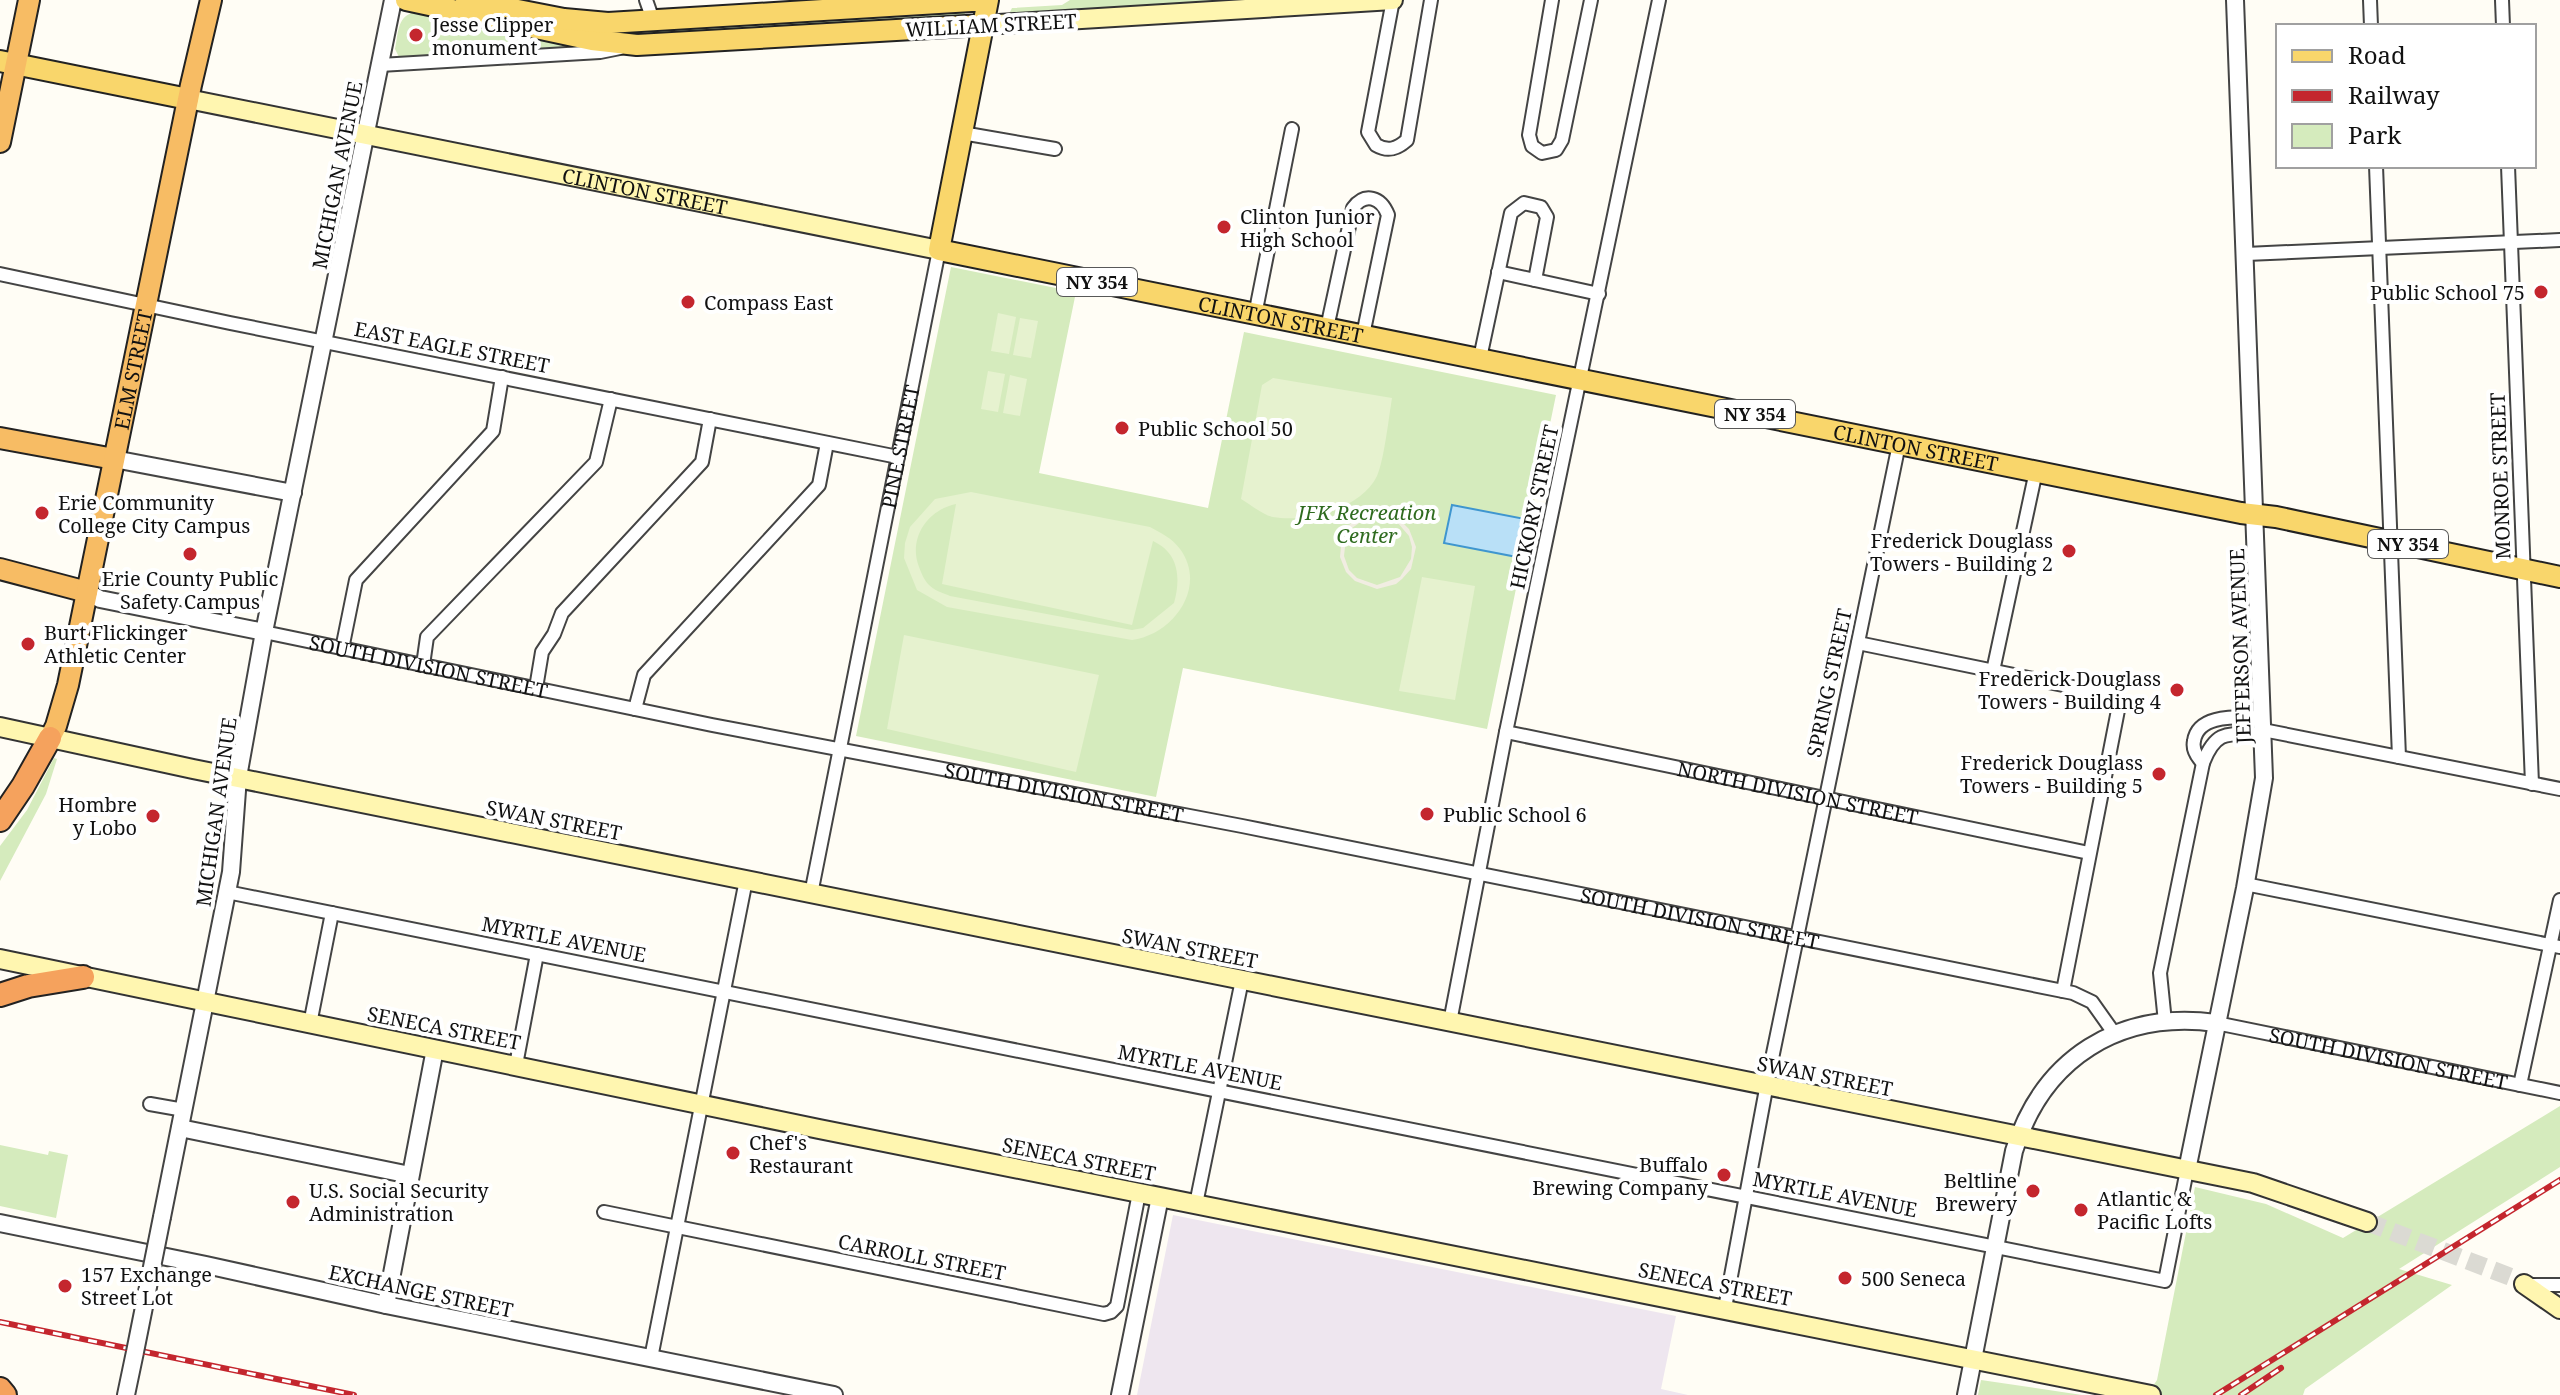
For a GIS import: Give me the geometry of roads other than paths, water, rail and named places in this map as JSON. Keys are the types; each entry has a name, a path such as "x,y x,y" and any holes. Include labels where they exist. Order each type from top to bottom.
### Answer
{"highway":[{"path":"0,142 8,62 29,0"},
{"name":"ELM STREET","path":"50,738 68,685 211,0"},
{"path":"0,438 114,459"},
{"name":"SOUTH DIVISION STREET","path":"0,569 87,592"},
{"path":"0,820 50,738"},
{"path":"0,995 28,986 83,977"},
{"path":"0,1389 5,1395"}],"main road":[{"name":"WILLIAM STREET","path":"406,0 592,40 637,45 1393,0"},
{"name":"WILLIAM STREET","path":"466,0 523,5 576,21 653,20 822,5 995,0"},
{"name":"PINE STREET","path":"939,250 988,0"},
{"name":"CLINTON STREET","path":"8,62 2560,577"},
{"name":"SWAN STREET","path":"0,727 811,894 2253,1183 2367,1222"},
{"name":"SENECA STREET","path":"0,959 1139,1193 2151,1395"},
{"path":"2524,1284 2560,1309"}],"street":[{"name":"MICHIGAN AVENUE","path":"126,1395 227,892 238,777 264,632 393,0"},
{"path":"646,0 653,20"},
{"path":"1393,0 1368,132 1376,145 1391,150 1407,140 1431,0"},
{"path":"1552,0 1529,135 1532,146 1542,153 1550,153 1560,145 1591,0"},
{"name":"HICKORY STREET","path":"1450,1022 1506,732 1659,0"},
{"name":"JEFFERSON AVENUE","path":"2165,1281 2264,786 2235,0"},
{"path":"2370,0 2371,24"},
{"path":"2502,0 2503,24"},
{"name":"WILLIAM STREET","path":"380,65 600,52 637,45"},
{"path":"1255,315 1292,129"},
{"path":"962,133 1055,149"},
{"path":"2376,168 2399,757"},
{"name":"MONROE STREET","path":"2508,168 2532,784"},
{"path":"1327,328 1353,208 1365,198 1373,198 1384,204 1388,215 1363,335"},
{"path":"1480,358 1511,213 1524,203 1534,204 1547,217 1535,280"},
{"path":"2246,254 2560,240"},
{"name":"PINE STREET","path":"811,894 939,250"},
{"path":"1498,272 1599,294"},
{"name":"EAST EAGLE STREET","path":"0,274 145,306 898,457"},
{"path":"342,649 356,580 493,431 502,377"},
{"path":"423,665 427,637 596,462 611,399"},
{"path":"536,688 542,652 554,634 562,613 702,462 710,419"},
{"path":"635,709 644,675 819,485 827,443"},
{"name":"SPRING STREET","path":"1725,1308 1797,938 1899,444"},
{"path":"114,459 293,493"},
{"path":"1993,671 2036,471"},
{"name":"SOUTH DIVISION STREET","path":"87,592 100,599 635,709 2063,991 2092,1002 2114,1033"},
{"path":"1858,643 2107,694 2119,705 2063,991"},
{"path":"2203,763 2196,756 2193,741 2205,725 2219,719 2560,789"},
{"path":"2165,1022 2160,973 2203,763 2213,742 2221,736 2263,727"},
{"name":"NORTH DIVISION STREET","path":"1506,732 2089,853"},
{"path":"651,1358 746,880"},
{"path":"2245,884 2555,946"},
{"name":"MYRTLE AVENUE","path":"227,892 2165,1281"},
{"path":"2520,1085 2555,946 2560,900"},
{"path":"310,1024 332,913"},
{"path":"516,1065 537,954"},
{"path":"1196,1204 1242,980"},
{"path":"1966,1395 2018,1136 2033,1105 2058,1071 2114,1033 2165,1022 2193,1020 2216,1023"},
{"name":"SOUTH DIVISION STREET","path":"2216,1023 2560,1093"},
{"path":"386,1305 435,1049"},
{"path":"150,1104 184,1110"},
{"path":"180,1128 410,1175"},
{"name":"CARROLL STREET","path":"604,1212 1104,1314 1117,1306 1139,1193"},
{"path":"1120,1395 1160,1197"},
{"name":"EXCHANGE STREET","path":"0,1223 834,1395"},
{"path":"2524,1284 2560,1285"}],"water":[{"path":"1452,505 1525,519 1517,557 1444,543"}],"tunnel":[{"path":"2367,1222 2524,1284"}],"railway":[{"path":"2216,1395 2560,1180"},
{"path":"0,1322 354,1395"},
{"path":"2241,1395 2281,1368"}],"place":[{"name":"Jesse Clipper monument","path":"416,35"},
{"name":"Clinton Junior High School","path":"1224,227"},
{"name":"Public School 75","path":"2541,292"},
{"name":"Compass East","path":"688,302"},
{"name":"Public School 50","path":"1122,428"},
{"name":"Erie Community College City Campus","path":"42,513"},
{"name":"Frederick Douglass Towers - Building 2","path":"2069,551"},
{"name":"Erie County Public Safety Campus","path":"190,554"},
{"name":"Burt Flickinger Athletic Center","path":"28,644"},
{"name":"Frederick Douglass Towers - Building 4","path":"2177,690"},
{"name":"Frederick Douglass Towers - Building 5","path":"2159,774"},
{"name":"Public School 6","path":"1427,814"},
{"name":"Hombre y Lobo","path":"153,816"},
{"name":"Chef's Restaurant","path":"733,1153"},
{"name":"Buffalo Brewing Company","path":"1724,1175"},
{"name":"Beltline Brewery","path":"2033,1191"},
{"name":"U.S. Social Security Administration","path":"293,1202"},
{"name":"Atlantic & Pacific Lofts","path":"2081,1210"},
{"name":"500 Seneca","path":"1845,1278"},
{"name":"157 Exchange Street Lot","path":"65,1286"}],"park label":[{"name":"JFK Recreation Center","path":"1367,524"}]}
